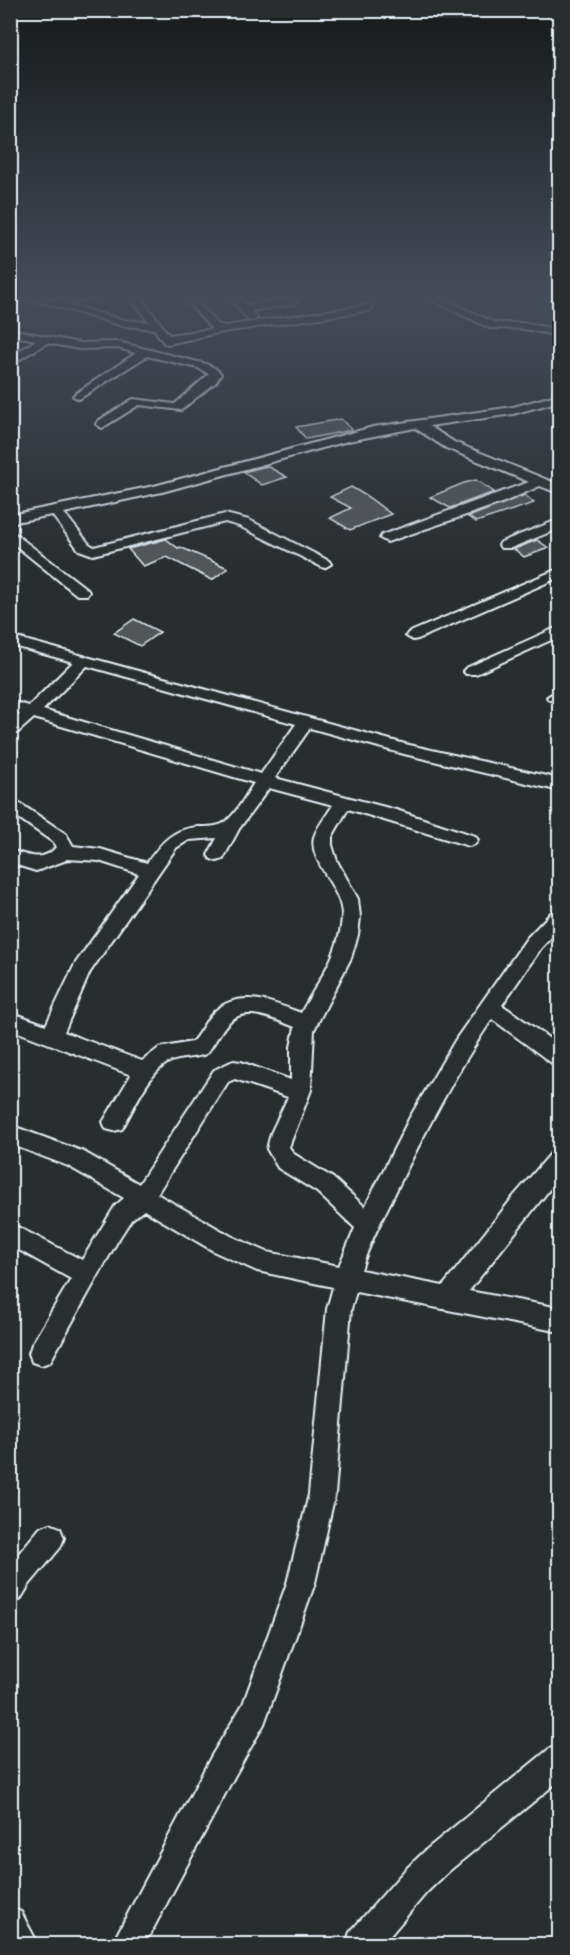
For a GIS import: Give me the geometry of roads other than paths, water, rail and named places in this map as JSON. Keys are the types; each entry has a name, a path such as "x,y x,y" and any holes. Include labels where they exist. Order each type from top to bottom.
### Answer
{"street":[{"path":"79,396 94,386"},
{"path":"102,424 136,401 177,408 202,386"},
{"path":"10,519 156,489 314,445 418,424 517,412 560,397"},
{"path":"418,424 450,445 560,490"},
{"path":"387,538 499,499 540,482"},
{"path":"55,510 84,547 93,551 225,518 244,523 324,564"},
{"path":"506,545 560,523"},
{"path":"10,534 82,592"},
{"path":"413,636 560,572"},
{"path":"471,671 560,630"},
{"path":"10,640 404,749 560,785"},
{"path":"10,730 32,712 84,660"},
{"path":"10,706 265,781 390,814 469,840"},
{"path":"217,855 232,826 307,721"},
{"path":"10,802 60,838 64,842 64,852"},
{"path":"343,802 323,837 322,843 348,898 351,912 349,938 306,1023 300,1051 299,1092 279,1138 280,1155 295,1167 326,1185 368,1225"},
{"path":"52,1035 82,969 176,838 192,832 221,832 232,826"},
{"path":"10,856 36,865 50,861 64,852 100,855 151,871"},
{"path":"128,1944 222,1766 254,1713 301,1583 322,1494 331,1410 335,1331 347,1280 368,1225 436,1090 463,1045 489,1007 556,924"},
{"path":"114,1122 146,1072 162,1056 199,1048 220,1018 238,1006 254,1006 306,1023"},
{"path":"489,1007 560,1058"},
{"path":"10,1020 146,1072"},
{"path":"42,1353 123,1213 143,1197 221,1076 233,1070 241,1071 299,1092"},
{"path":"10,1134 76,1160 223,1244 279,1267 560,1320"},
{"path":"448,1299 522,1203 560,1159"},
{"path":"10,1233 87,1275"},
{"path":"10,1590 19,1575 50,1538"},
{"path":"362,1944 416,1881 438,1860 560,1760"},
{"path":"10,1923 22,1944"}]}
